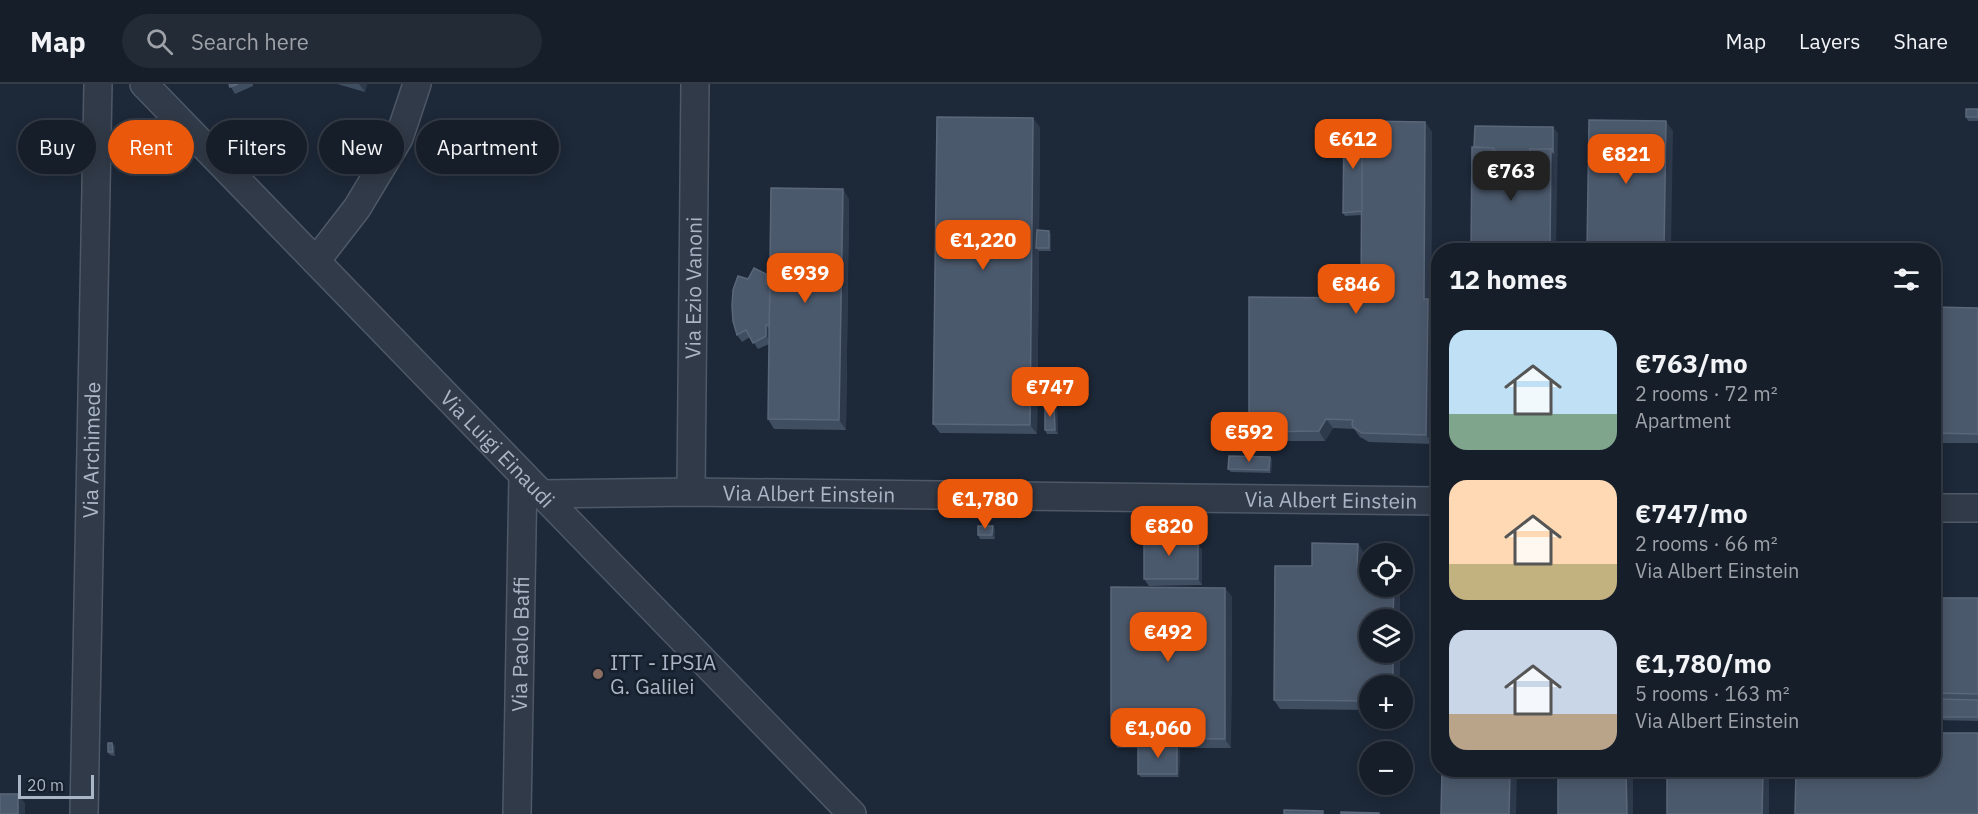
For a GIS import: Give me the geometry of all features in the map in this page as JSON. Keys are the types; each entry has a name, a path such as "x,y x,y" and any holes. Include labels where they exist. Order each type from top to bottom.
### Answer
{"street":[{"name":"Via Archimede","path":"84,814 98,84"},
{"name":"Via Luigi Einaudi","path":"144,84 852,814"},
{"path":"316,261 357,208 399,138 417,84"},
{"name":"Via Ezio Vanoni","path":"691,492 695,84"},
{"name":"Via Albert Einstein","path":"532,484 691,492 1431,501"},
{"name":"Via Paolo Baffi","path":"517,814 532,484"},
{"path":"1941,508 1978,508"}],"building":[{"path":"1966,109 1978,109 1978,117 1966,117"},
{"path":"937,117 1033,118 1030,425 933,424"},
{"path":"1589,120 1666,121 1664,243 1587,243"},
{"path":"1362,121 1425,122 1424,299 1428,299 1426,435 1362,433 1353,427 1353,420 1326,419 1319,431 1249,432 1249,297 1361,298"},
{"path":"1475,126 1553,127 1553,152 1551,149 1530,149 1530,164 1495,163 1493,148 1474,147"},
{"path":"1344,127 1362,127 1362,211 1343,213"},
{"path":"1472,147 1493,148 1493,163 1530,164 1530,149 1551,149 1550,243 1471,243"},
{"path":"771,188 843,189 839,420 768,419"},
{"path":"1037,230 1049,231 1049,248 1036,248"},
{"path":"754,268 766,274 766,284 770,284 769,325 766,325 766,336 753,343 746,330 737,335 732,306 733,290 738,276 748,279"},
{"path":"1941,307 1978,308 1978,434 1941,433"},
{"path":"1045,406 1054,406 1055,430 1045,430"},
{"path":"1229,456 1270,457 1269,470 1228,469"},
{"path":"978,526 993,526 992,535 978,535"},
{"path":"1144,529 1174,529 1174,544 1198,544 1198,579 1144,579"},
{"path":"1312,543 1358,544 1359,597 1394,597 1393,609 1359,609 1359,663 1393,663 1393,675 1359,675 1359,701 1274,700 1275,566 1312,566"},
{"path":"1111,587 1225,588 1225,739 1111,738"},
{"path":"1941,598 1978,598 1978,694 1941,693"},
{"path":"1941,699 1978,700 1978,717 1941,717"},
{"path":"1941,733 1978,733 1978,814 1795,814 1796,777 1941,777"},
{"path":"108,743 112,743 113,752 108,752"},
{"path":"1138,744 1177,744 1177,774 1138,774"},
{"path":"1442,777 1510,777 1509,814 1441,814"},
{"path":"1558,777 1626,777 1627,814 1558,814"},
{"path":"1667,777 1763,777 1762,814 1667,814"},
{"path":"0,794 18,794 18,814 0,814"},
{"path":"1284,810 1323,811 1323,814 1284,814"},
{"path":"1341,812 1379,813 1379,814 1341,814"}],"place":[{"name":"ITT - IPSIA G. Galilei","path":"598,674"}]}
